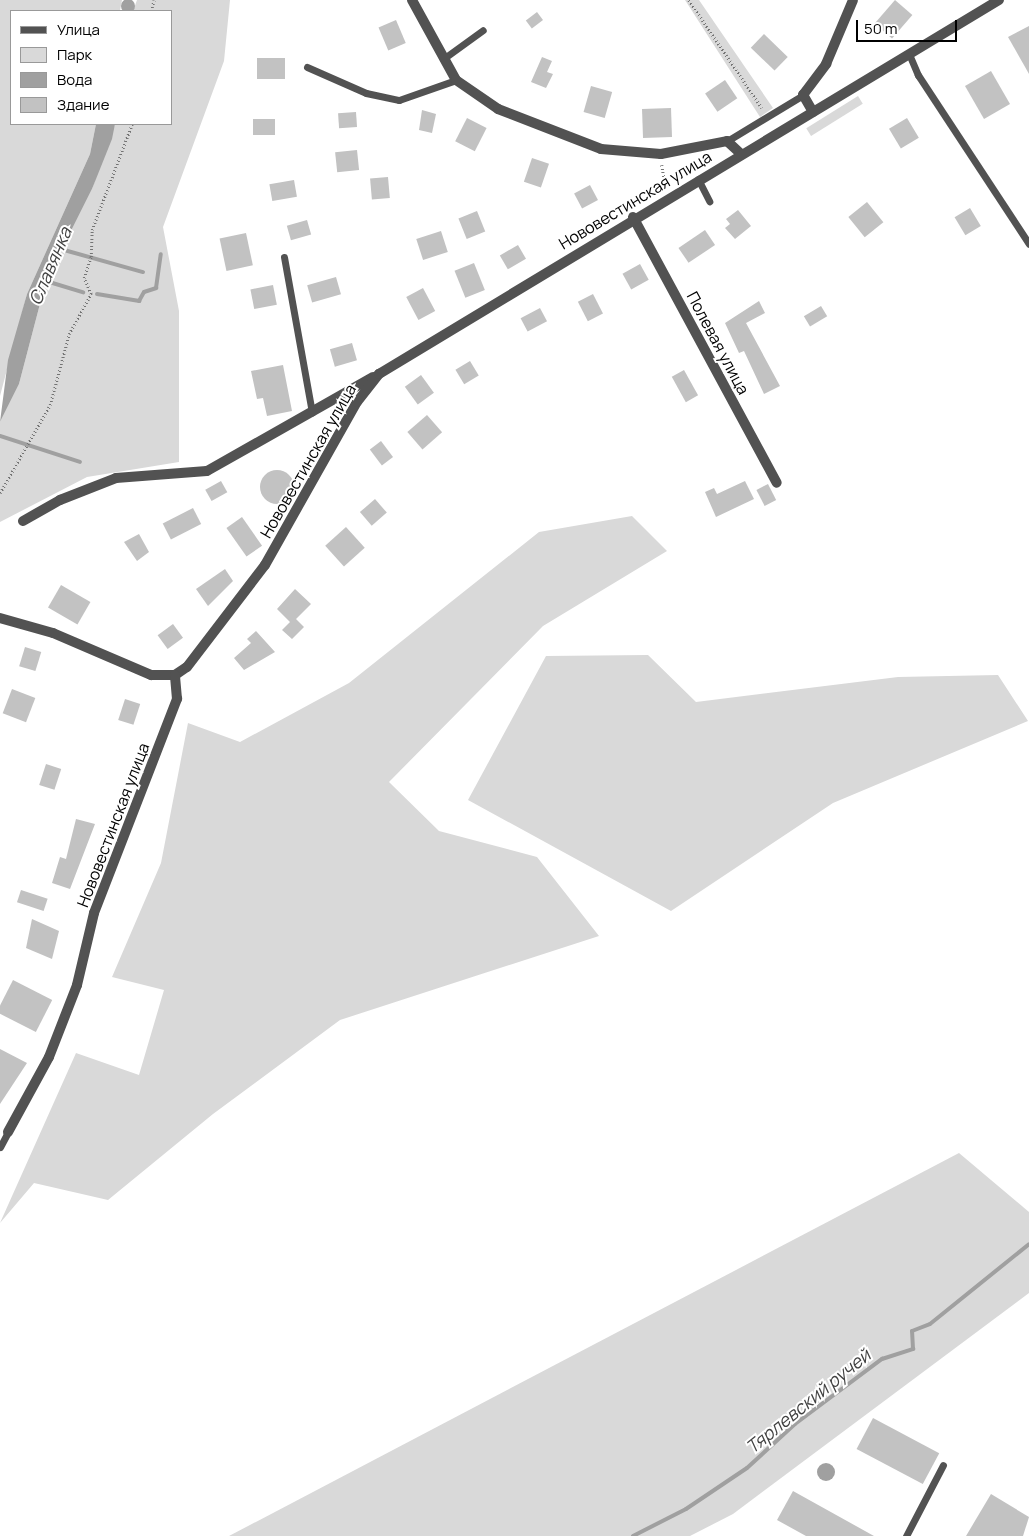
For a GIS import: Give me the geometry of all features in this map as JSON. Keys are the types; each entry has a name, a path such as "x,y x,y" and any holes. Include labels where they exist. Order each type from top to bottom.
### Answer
{"street":[{"path":"412,0 456,80 498,109 568,139 601,149 661,154 727,140 741,154"},
{"path":"813,112 803,95 826,64 854,0"},
{"name":"Нововестинская улица","path":"8,1132 49,1057 77,986 94,913 177,699 175,675 200,655 265,565 357,402 378,374 633,217 999,0"},
{"name":"Полевая улица","path":"633,217 777,483"},
{"path":"24,521 60,500 116,478 207,471 378,374"},
{"path":"0,618 54,633 151,675 175,675"}],"lane":[{"path":"443,59 483,30"},
{"path":"909,54 918,75 1029,244"},
{"path":"307,67 366,93 399,100 456,80"},
{"path":"727,140 803,95"},
{"path":"698,180 709,201"},
{"path":"284,257 312,412"},
{"path":"0,1147 8,1132"},
{"path":"906,1536 943,1464"}],"path":[{"path":"689,0 768,117"},
{"path":"0,493 50,405 69,334 92,294 84,278 91,257 92,230 132,125"},
{"path":"661,154 667,198"}],"green space":[{"path":"0,0 122,0 120,10 10,10 10,125 96,125 90,154 27,294 0,396"},
{"path":"137,0 230,0 224,61 163,227 179,311 179,462 87,477 0,522 0,422 19,384 46,281 92,189 115,125 172,125 172,10 133,10"},
{"path":"685,0 699,0 773,108 760,117"},
{"path":"858,96 863,104 811,136 806,128"},
{"path":"632,516 667,551 543,626 389,782 439,831 537,857 599,936 340,1020 213,1114 108,1200 34,1183 0,1223 76,1053 139,1075 164,990 112,977 161,863 188,723 240,742 349,683 539,532"},
{"path":"648,655 696,702 898,677 998,675 1028,721 833,803 671,911 468,800 546,656"},
{"path":"959,1153 1029,1212 1029,1293 733,1514 690,1536 229,1536"}],"water":[{"path":"125,-1 131,-1 135,3 134,10 121,9 121,3"},
{"name":"Славянка","path":"96,125 115,125 112,139 92,189 46,281 19,384 0,422 8,360 27,294 90,154"},
{"path":"822,1463 830,1463 835,1468 833,1479 822,1481 817,1476 817,1468"}],"building":[{"path":"895,0 912,15 892,38 875,23"},
{"path":"537,12 543,20 532,28 526,20"},
{"path":"396,20 406,43 388,50 379,27"},
{"path":"1029,26 1029,74 1008,37"},
{"path":"764,34 788,57 775,71 751,48"},
{"path":"542,57 552,61 547,72 553,74 546,88 531,82"},
{"path":"257,58 285,58 285,79 257,79"},
{"path":"991,71 1010,104 984,119 965,86"},
{"path":"725,80 737,98 717,112 705,93"},
{"path":"591,86 612,92 605,118 584,112"},
{"path":"671,108 672,137 643,138 642,109"},
{"path":"422,110 436,114 432,133 419,130"},
{"path":"356,112 357,127 339,128 338,113"},
{"path":"467,118 487,128 475,151 455,141"},
{"path":"907,118 919,138 901,149 889,129"},
{"path":"253,119 275,119 275,135 253,135"},
{"path":"357,150 359,170 337,172 335,152"},
{"path":"532,158 549,164 541,187 524,182"},
{"path":"388,177 390,198 372,199 370,179"},
{"path":"294,180 297,197 272,201 269,184"},
{"path":"590,185 598,200 582,208 574,193"},
{"path":"867,202 883,222 865,237 848,217"},
{"path":"970,208 981,226 965,235 955,217"},
{"path":"738,210 751,226 735,239 725,228 730,224 726,219"},
{"path":"477,211 485,231 467,239 458,218"},
{"path":"307,220 311,234 291,240 287,226"},
{"path":"705,230 715,245 689,263 678,248"},
{"path":"441,231 448,252 423,260 416,239"},
{"path":"246,233 253,265 226,271 220,239"},
{"path":"518,245 526,259 508,269 500,256"},
{"path":"474,263 485,290 465,298 455,271"},
{"path":"640,264 649,280 631,289 623,274"},
{"path":"336,277 341,294 312,303 307,285"},
{"path":"273,285 277,305 254,309 250,289"},
{"path":"423,288 435,311 418,320 406,297"},
{"path":"593,294 603,314 588,321 578,302"},
{"path":"759,301 765,313 746,323 780,386 764,394 744,351 739,353 725,323"},
{"path":"821,306 827,316 810,327 804,316"},
{"path":"540,308 547,321 528,332 521,318"},
{"path":"352,343 357,360 335,367 330,349"},
{"path":"470,361 479,376 464,384 455,370"},
{"path":"283,365 292,411 267,416 263,398 257,399 251,371"},
{"path":"684,370 698,395 686,402 672,377"},
{"path":"421,375 434,393 418,405 405,387"},
{"path":"427,415 442,432 422,449 407,432"},
{"path":"381,441 393,457 382,465 370,449"},
{"path":"277,470 289,475 294,487 289,499 277,504 265,499 260,487 265,475"},
{"path":"221,481 227,492 212,501 205,490"},
{"path":"745,481 754,499 716,517 705,492 714,488 717,494"},
{"path":"768,484 776,500 765,506 756,490"},
{"path":"375,499 387,513 372,526 360,512"},
{"path":"193,508 201,524 171,539 163,523"},
{"path":"242,517 262,546 247,557 226,528"},
{"path":"346,527 365,548 344,567 325,546"},
{"path":"139,534 149,552 137,561 124,542"},
{"path":"225,569 233,581 208,606 196,589"},
{"path":"61,585 90,602 77,625 48,608"},
{"path":"295,589 311,604 296,619 304,627 292,639 282,630 290,622 277,609"},
{"path":"173,624 183,638 168,649 158,635"},
{"path":"256,631 275,652 244,670 234,658 251,643 247,639"},
{"path":"25,647 41,652 35,671 19,666"},
{"path":"12,689 35,698 26,722 3,713"},
{"path":"125,699 140,704 133,725 118,720"},
{"path":"46,764 61,769 54,790 39,785"},
{"path":"76,819 95,824 70,889 52,883 60,857 66,859"},
{"path":"21,890 48,899 44,911 17,902"},
{"path":"32,919 59,931 52,959 26,948"},
{"path":"13,980 52,1000 36,1032 0,1014 0,1006"},
{"path":"0,1049 27,1063 0,1104"},
{"path":"873,1418 939,1453 923,1484 857,1449"},
{"path":"793,1491 874,1536 806,1536 777,1520"},
{"path":"991,1494 1029,1517 1023,1536 966,1536"}],"waterway":[{"name":"Славянка","path":"64,250 143,272"},
{"path":"97,294 139,301 144,292 156,288 161,254"},
{"name":"Славянка","path":"46,281 83,292"},
{"path":"0,436 80,462"},
{"name":"Тярлевский ручей","path":"633,1536 686,1509 747,1468 795,1424 882,1359 913,1349 912,1331 930,1324 1029,1244"}]}
